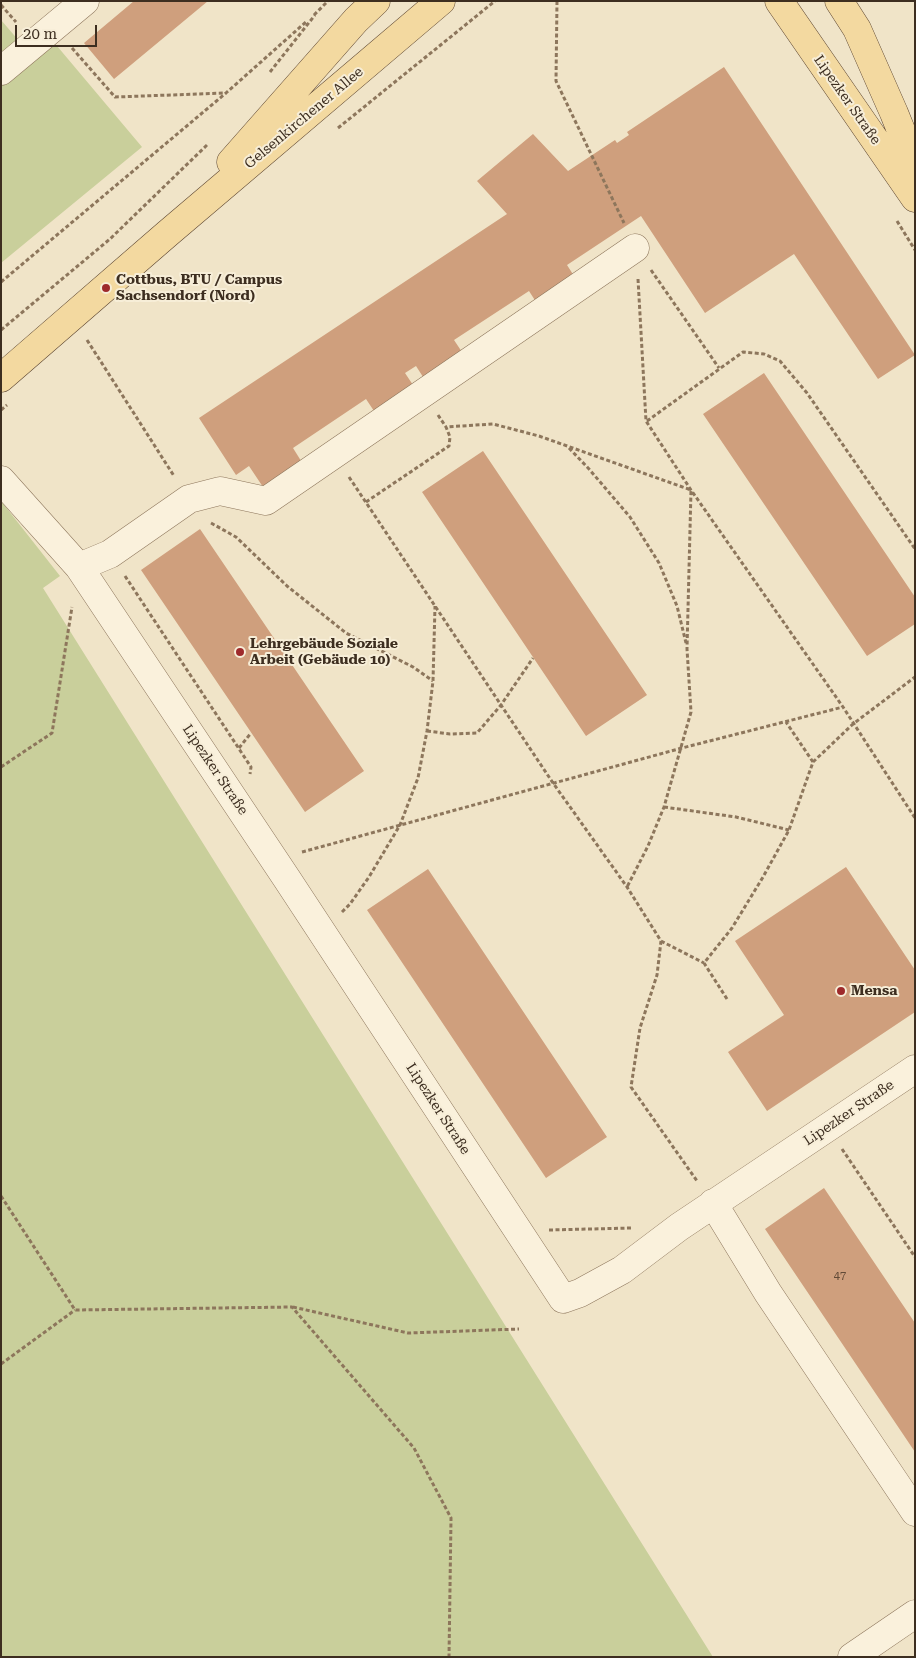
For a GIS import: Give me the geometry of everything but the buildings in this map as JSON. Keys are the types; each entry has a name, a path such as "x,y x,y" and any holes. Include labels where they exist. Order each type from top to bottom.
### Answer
{"main road":[{"name":"Gelsenkirchener Allee","path":"167,234 356,20 376,1"},
{"name":"Gelsenkirchener Allee","path":"1,378 441,1"},
{"name":"Lipezker Straße","path":"779,1 915,198"},
{"name":"Lipezker Straße","path":"839,1 857,29 915,165"}],"lane":[{"path":"1,71 85,1"},
{"path":"1,480 79,567 110,554 189,499 220,491 266,501 635,248"},
{"name":"Lipezker Straße","path":"79,567 288,879 563,1299 580,1293 622,1270 679,1227 915,1069"},
{"path":"713,1204 768,1293 915,1512"},
{"path":"852,1657 915,1614"}],"path":[{"path":"1,282 226,93 328,1"},
{"path":"557,1 556,81 635,248 719,368"},
{"path":"266,77 314,15"},
{"path":"54,28 115,97 226,93"},
{"path":"1,330 110,239 210,143"},
{"path":"635,248 646,421 691,490 843,707 915,818"},
{"path":"85,337 201,517 236,537 287,586 346,633 413,667 433,681"},
{"path":"646,421 743,352 764,354 780,361 807,393 915,549"},
{"path":"366,502 448,446 450,437 446,427 493,424 539,436 691,490"},
{"path":"568,447 630,517 659,563 677,606 687,649"},
{"path":"334,454 553,783 627,887 661,941 704,963 727,999"},
{"path":"627,887 648,846 664,807 691,712 687,649 691,490"},
{"path":"1,767 52,732 79,567"},
{"path":"339,915 360,891 400,825 418,778 433,681 435,606"},
{"path":"426,731 450,734 477,734 501,705 533,658"},
{"path":"704,963 732,928 789,830 813,762 853,724 915,677"},
{"path":"298,853 682,748 843,707"},
{"path":"786,722 813,762"},
{"path":"239,748 251,734"},
{"path":"664,807 736,817 789,830"},
{"path":"661,941 657,975 640,1028 631,1087 713,1204"},
{"path":"827,1127 915,1256"},
{"path":"1,1196 75,1310"},
{"path":"548,1230 632,1228"},
{"path":"292,1307 414,1448 451,1518 449,1657"},
{"path":"1,1364 75,1310 292,1307 408,1333 520,1329"}],"green space":[{"path":"1,20 32,56 52,40 142,147 1,263"},
{"path":"1,501 60,576 43,588 713,1657 1,1657"}],"place":[{"name":"Cottbus, BTU / Campus Sachsendorf (Nord)","path":"106,288"},
{"name":"Lehrgebäude Soziale Arbeit (Gebäude 10)","path":"240,652"},
{"name":"Mensa","path":"841,991"}]}
